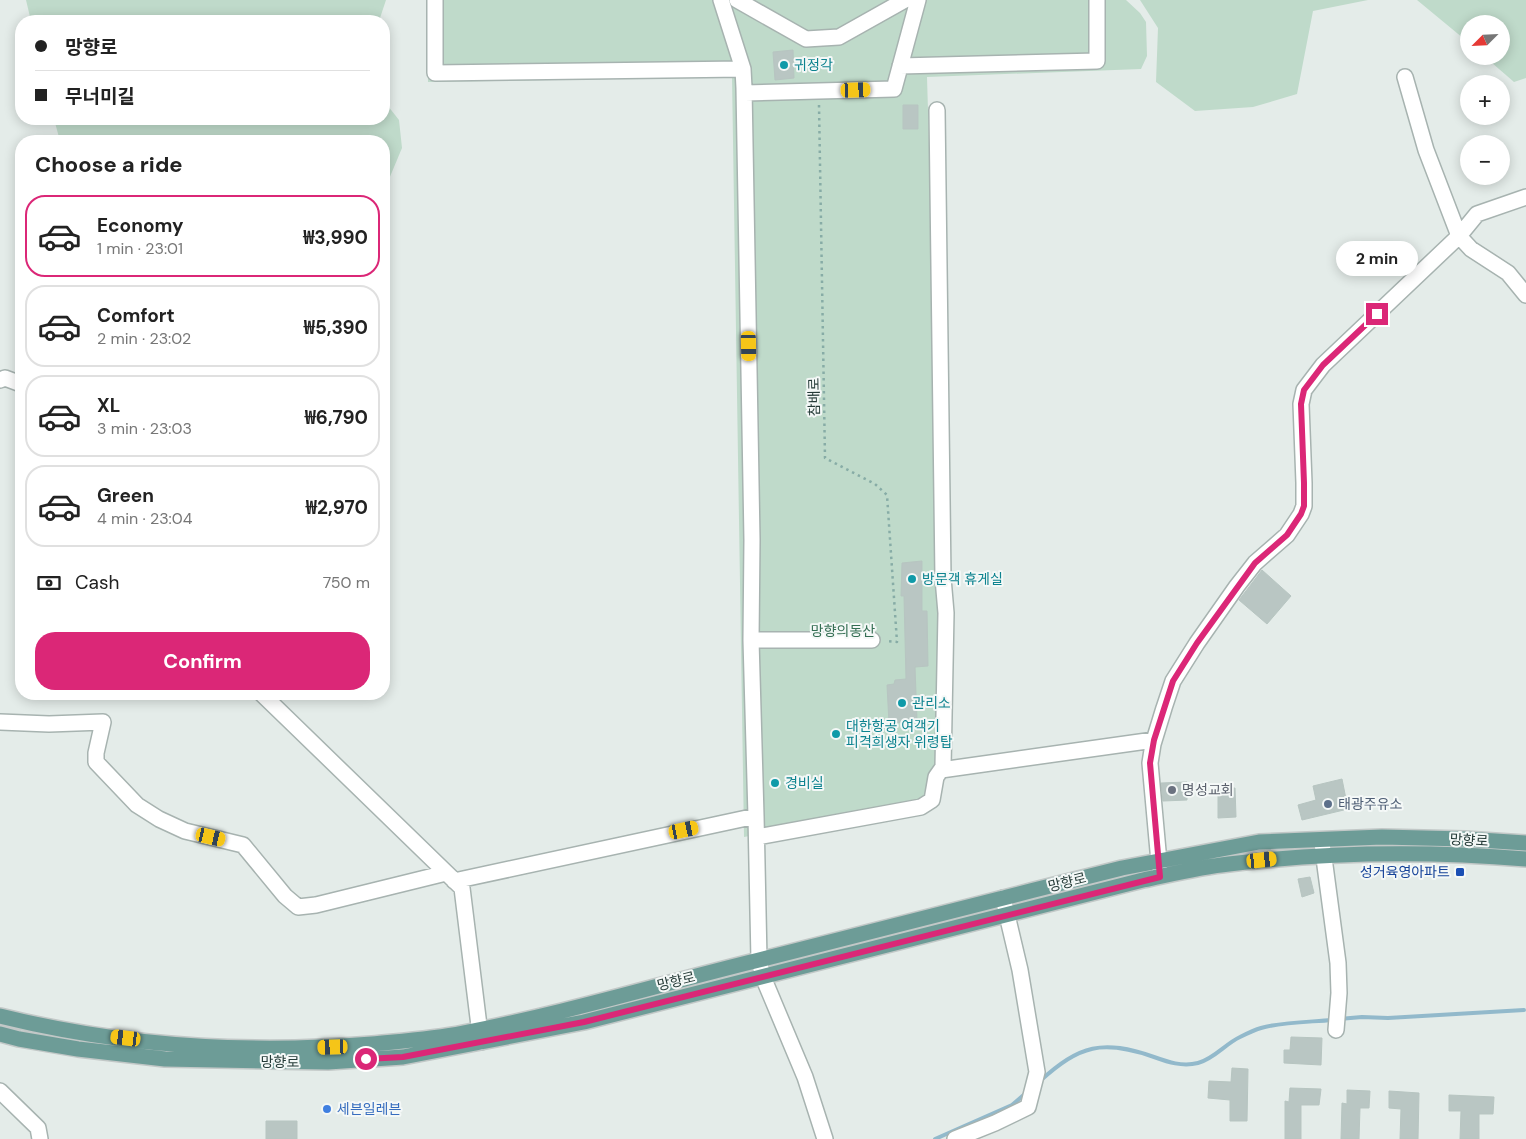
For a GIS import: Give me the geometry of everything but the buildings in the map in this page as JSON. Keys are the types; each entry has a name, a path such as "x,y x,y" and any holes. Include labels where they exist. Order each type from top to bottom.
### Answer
{"main road":[{"name":"망향로","path":"0,1034 78,1049 165,1059 328,1062 403,1057 566,1010 1122,868 1158,861 1259,842 1423,837 1526,843"},
{"name":"망향로","path":"0,1016 38,1025 108,1036 238,1048 333,1047 481,1036 584,1022 1160,877 1228,864 1324,856 1413,853 1466,854 1526,859"}],"street":[{"path":"435,0 435,73 743,69"},
{"path":"721,0 743,69 745,93 752,540 751,640 759,960 763,977 805,1077 825,1139"},
{"path":"737,0 806,39 839,37 905,0"},
{"path":"745,93 894,89 918,0"},
{"path":"900,66 1097,61 1097,0"},
{"path":"1404,77 1426,150 1459,236 1471,249 1508,274 1526,295"},
{"path":"757,837 921,807 932,800 936,777 943,766 946,613 943,578 937,110"},
{"path":"1160,877 1150,763 1154,740 1173,681 1197,643 1255,563 1287,535 1301,514 1304,506 1301,404 1304,390 1323,365 1459,236 1477,214 1526,197"},
{"path":"0,380 5,378 15,382"},
{"path":"751,640 872,640"},
{"path":"268,700 462,888 481,1036"},
{"path":"0,722 49,724 103,722 96,753 96,762 137,805 159,819 185,831 243,845 285,896 298,907 316,905 756,816"},
{"path":"941,770 1154,740"},
{"path":"1321,840 1338,963 1336,1030"},
{"path":"955,1139 1028,1107 1037,1072 1020,970 1003,898"},
{"path":"0,1090 38,1128 40,1139"}],"path":[{"name":"참배로","path":"818,91 825,458 875,484 887,496 897,642 872,640"}],"green space":[{"path":"26,0 386,0 381,15 30,15"},
{"name":"망향의동산","path":"426,0 1126,0 1140,13 1146,22 1147,56 1141,69 927,77 939,481 940,687 934,779 922,804 744,837 732,77 428,82"},
{"path":"1140,0 1368,0 1313,11 1297,94 1253,107 1195,111 1156,82 1158,28"},
{"path":"1417,0 1526,0 1526,78 1514,82 1510,79 1510,75 1506,75 1494,65 1510,65 1510,15 1460,15 1460,36"},
{"path":"390,109 399,120 402,148 390,177 390,135 58,135 56,125 390,125"}],"waterway":[{"path":"1339,1019 1524,1010"},
{"path":"1040,1081 1067,1060 1092,1049 1120,1048 1136,1051 1165,1061 1192,1064 1204,1061 1235,1040 1258,1029 1287,1023 1332,1020"},
{"path":"935,1139 1012,1105 1027,1092"}],"place":[{"name":"귀정각","path":"784,65"},
{"name":"방문객 휴게실","path":"912,579"},
{"name":"관리소","path":"902,703"},
{"name":"대한항공 여객기 피격희생자 위령탑","path":"836,734"},
{"name":"경비실","path":"775,783"},
{"name":"명성교회","path":"1172,790"},
{"name":"태광주유소","path":"1328,804"},
{"name":"성거육영아파트","path":"1460,872"},
{"name":"세븐일레븐","path":"327,1109"}],"route":[{"path":"366,1059 403,1057 584,1022 1160,877 1150,763 1154,740 1173,681 1237,586 1255,563 1287,535 1301,514 1304,506 1301,404 1304,390 1323,365 1377,314"}]}
